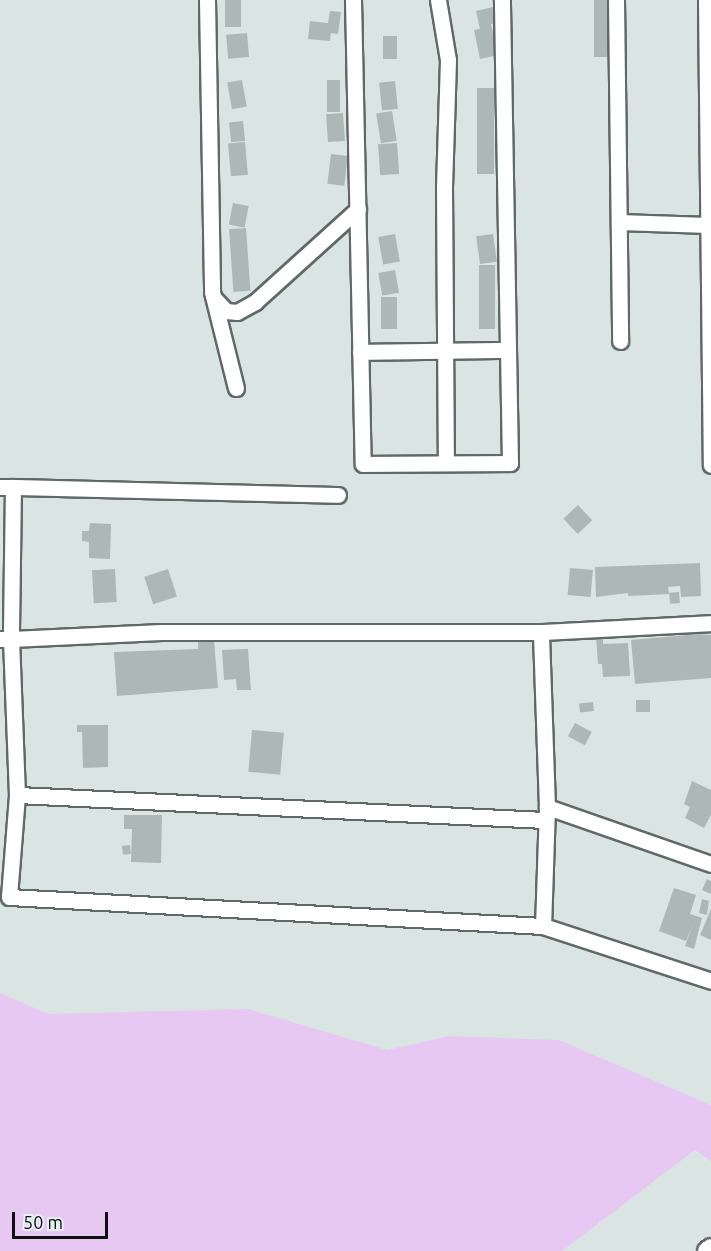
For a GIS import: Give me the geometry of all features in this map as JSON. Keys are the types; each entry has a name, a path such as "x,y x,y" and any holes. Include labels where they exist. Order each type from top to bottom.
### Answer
{"street":[{"path":"207,0 212,292 236,388"},
{"path":"353,0 363,464 510,463 502,0"},
{"path":"438,0 448,60 443,351 446,463"},
{"path":"616,0 620,341"},
{"path":"706,0 711,465"},
{"path":"212,292 218,306 226,311 237,312 255,302 358,209"},
{"path":"619,222 708,225"},
{"path":"360,352 508,350"},
{"path":"338,495 7,487 5,639 17,795 4,895 543,926 711,981"},
{"path":"5,639 161,632 541,632 711,623"},
{"path":"541,632 546,814 543,926"},
{"path":"17,795 546,814 711,864"}],"shaded area":[{"path":"0,993 48,1014 248,1009 387,1050 450,1036 559,1040 711,1105 711,1161 695,1150 562,1251 0,1251"}],"building":[{"path":"225,0 241,0 241,27 225,27"},
{"path":"594,0 613,0 613,57 594,57"},
{"path":"493,7 496,23 491,24 498,55 480,59 474,30 480,29 476,11"},
{"path":"330,11 341,12 338,34 331,33 330,41 308,39 310,21 328,23"},
{"path":"247,33 249,57 228,59 226,35"},
{"path":"383,36 397,36 397,59 383,59"},
{"path":"242,80 247,107 232,109 227,83"},
{"path":"327,80 340,80 340,112 327,112"},
{"path":"395,81 398,109 382,111 379,83"},
{"path":"477,88 494,88 494,174 477,174"},
{"path":"392,111 397,141 381,143 376,114"},
{"path":"343,113 345,141 328,142 326,114"},
{"path":"243,121 245,141 231,142 229,122"},
{"path":"245,142 248,175 231,176 228,143"},
{"path":"397,143 399,174 380,175 378,144"},
{"path":"331,154 348,156 344,186 327,184"},
{"path":"233,203 249,206 245,228 229,225"},
{"path":"246,228 250,291 233,292 229,229"},
{"path":"395,234 400,262 383,265 378,237"},
{"path":"493,234 497,262 480,264 476,236"},
{"path":"479,265 495,265 495,329 479,329"},
{"path":"395,270 399,293 382,296 378,273"},
{"path":"381,297 397,297 397,329 381,329"},
{"path":"578,505 592,520 578,534 563,519"},
{"path":"90,523 111,524 110,559 89,558 89,542 82,541 82,531 89,531"},
{"path":"700,563 701,596 681,597 680,586 668,587 669,594 628,596 628,593 596,597 595,567"},
{"path":"570,568 593,570 591,597 568,595"},
{"path":"115,569 117,602 94,603 92,570"},
{"path":"168,569 177,597 153,604 144,577"},
{"path":"679,592 680,603 670,604 669,593"},
{"path":"603,635 603,644 628,643 630,676 603,677 602,664 598,664 596,636"},
{"path":"711,635 711,678 635,684 631,640"},
{"path":"214,641 218,688 117,696 114,652 198,649 198,642"},
{"path":"248,649 251,690 237,690 236,679 224,680 222,650"},
{"path":"636,700 650,700 650,712 636,712"},
{"path":"593,702 594,711 580,712 579,703"},
{"path":"575,723 592,732 585,745 568,736"},
{"path":"77,725 108,725 108,767 83,768 82,732 77,732"},
{"path":"252,730 284,733 280,775 248,772"},
{"path":"692,781 711,790 711,815 704,828 685,818 690,807 684,804"},
{"path":"124,815 162,815 161,863 131,862 132,829 124,829"},
{"path":"130,845 131,854 123,855 122,846"},
{"path":"707,879 711,881 711,894 702,890"},
{"path":"674,888 696,895 690,914 702,918 694,949 685,946 693,924 686,941 659,931"},
{"path":"702,899 709,901 707,915 699,913"},
{"path":"711,909 711,940 700,935"}]}
